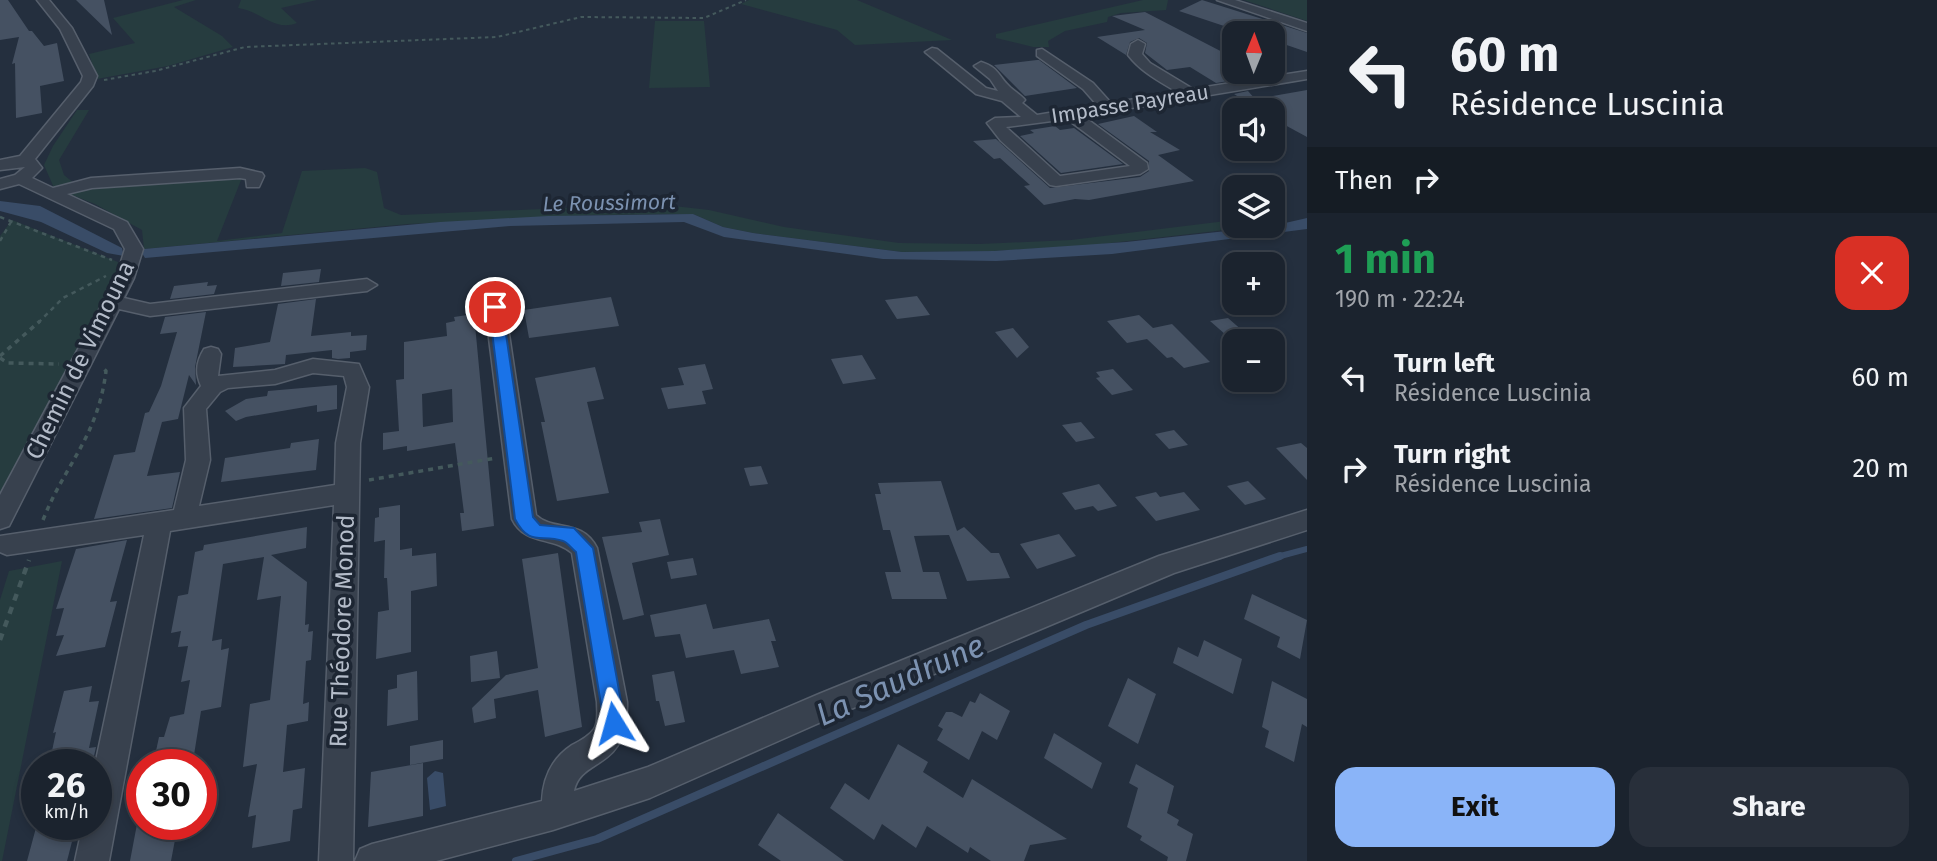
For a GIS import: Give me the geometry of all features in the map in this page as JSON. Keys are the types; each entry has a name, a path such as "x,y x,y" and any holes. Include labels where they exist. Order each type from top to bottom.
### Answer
{"street":[{"path":"25,161 88,83 88,69 77,46 43,0"},
{"path":"1223,0 1307,26"},
{"path":"1138,44 1135,55 1145,66 1190,94"},
{"path":"1042,53 1088,86 1108,108"},
{"path":"981,66 998,77 999,85 1039,119"},
{"name":"Impasse Payreau","path":"1070,114 1141,166 1140,169 1056,181 1006,138 995,123 1039,119 1307,75"},
{"path":"0,165 25,161 32,163 34,168 21,179 0,184"},
{"path":"50,194 91,183 227,174 251,174 256,176 253,183"},
{"name":"Chemin de Vimouna","path":"0,519 113,302 128,257 121,226 21,179"},
{"path":"113,302 150,310 367,285"},
{"path":"495,307 524,519 531,529 568,534 584,548 612,702 614,723 609,735 599,748 575,762 560,780 558,812"},
{"path":"211,354 206,373 212,387"},
{"path":"92,861 117,743 124,687 172,521 198,460 195,408 212,387 225,381 275,377 313,366 352,369 358,387 348,443 347,488"},
{"name":"Rue Théodore Monod","path":"2,542 35,542 172,521 347,488 336,861"},
{"path":"372,861 558,812 650,782 829,704 1168,564 1307,520"}],"lane":[{"path":"932,51 981,91 1007,98 1039,119"}],"path":[{"path":"88,83 155,71 245,47 497,37 580,17 704,18 746,0"},
{"path":"0,217 128,257"},
{"path":"0,241 12,220"},
{"path":"0,356 63,298 104,278 111,270"},
{"path":"347,488 515,455"},
{"path":"0,640 35,542"}],"green space":[{"path":"183,0 196,0 174,7 222,36 233,47 168,66 97,79 89,54 135,43 113,18"},
{"path":"241,0 317,0 281,8 297,23 281,25 238,8"},
{"path":"749,0 857,0 952,40 855,45 837,30 741,4"},
{"path":"1143,0 1168,0 1166,10 1121,13 1108,17 1107,22 1065,31 1048,41 1049,47 1033,47 996,38 996,34"},
{"path":"1244,0 1307,0 1307,21"},
{"path":"655,21 704,21 710,87 649,88"},
{"path":"77,110 89,110 59,160 64,175 75,184 243,175 217,241 282,233 302,171 365,168 377,172 384,208 401,215 656,204 709,210 784,227 899,243 980,244 1071,240 1222,221 1222,230 1093,245 994,251 902,252 753,233 723,227 693,214 592,215 408,224 144,249 142,230 95,204 54,188 44,165"},
{"path":"12,220 118,262 117,278 0,497 0,236"},
{"path":"62,561 24,749 21,749 21,766 0,861 0,600 9,571"}],"water":[{"path":"0,201 40,206 122,248 124,256 107,253 41,222 0,211"},
{"path":"693,214 723,227 753,233 902,252 994,251 1126,242 1222,231 1222,238 1237,238 1112,254 996,261 883,259 724,237 684,222 510,226 145,258 142,253 144,249 440,222 548,216"},
{"path":"1307,218 1307,229 1285,232 1285,223"},
{"path":"435,771 443,773 446,806 430,810 427,778"}],"building":[{"path":"0,0 8,0 29,31 32,31 44,46 57,43 64,81 40,86 42,113 16,118 15,63 12,64 19,37 0,40"},
{"path":"76,0 104,0 112,35"},
{"path":"1202,0 1269,21 1222,21 1222,25 1179,11"},
{"path":"1145,12 1222,52 1222,82 1216,83 1190,67 1167,70 1145,53 1147,43 1139,38 1130,42 1126,55 1097,37 1145,30 1112,16"},
{"path":"1285,26 1307,33 1307,52 1285,44"},
{"path":"1039,60 1077,88 1025,96 994,65"},
{"path":"1307,90 1307,137 1285,125 1285,98 1261,98"},
{"path":"1248,91 1254,98 1240,98 1234,94"},
{"path":"1134,116 1157,132 1150,132 1180,150 1158,155 1194,181 1089,200 1075,199 1044,205 1024,186 1030,185 1000,158 994,159 973,141 996,139 1050,188 1140,177 1149,171 1149,161 1098,124"},
{"path":"1055,126 1060,130 1074,128 1123,164 1061,173 1020,136 1034,133 1030,130"},
{"path":"321,269 319,282 281,286 283,273"},
{"path":"208,282 207,286 217,285 214,294 170,299 174,286"},
{"path":"917,296 930,315 897,319 885,300"},
{"path":"611,297 619,326 529,338 524,310"},
{"path":"316,299 311,336 351,332 351,336 367,335 366,350 350,352 350,358 332,358 332,350 286,355 285,364 233,367 235,348 270,342 278,304"},
{"path":"206,312 195,367 196,385 189,375 178,419 162,422 147,476 180,472 172,508 94,519 114,455 135,452 145,413 149,412 161,386 177,332 160,334 165,317"},
{"path":"474,314 494,526 462,531 460,513 464,513 455,443 407,451 407,446 383,450 383,433 399,431 396,380 404,379 404,342 447,336 446,323 455,321 454,317","holes":["452,389 453,422 423,427 422,394"]},
{"path":"1139,315 1153,328 1172,324 1210,362 1184,368 1172,357 1167,358 1147,339 1127,343 1107,321"},
{"path":"1228,318 1241,329 1222,329 1222,332 1210,321"},
{"path":"1013,328 1029,347 1017,358 995,332"},
{"path":"862,355 876,379 843,384 831,359"},
{"path":"705,364 713,389 702,391 706,404 668,409 661,388 684,385 678,368"},
{"path":"595,367 604,399 587,402 609,493 557,501 535,378"},
{"path":"1113,369 1133,390 1112,395 1096,378 1100,377 1096,372"},
{"path":"337,385 337,409 317,412 317,405 236,421 225,411 246,399 267,396 268,391"},
{"path":"1081,422 1095,438 1076,442 1062,425"},
{"path":"1174,430 1188,445 1169,449 1155,434"},
{"path":"319,439 316,470 221,482 225,458 290,448 291,443"},
{"path":"1301,443 1307,448 1307,480 1276,448"},
{"path":"761,466 768,484 750,486 744,468"},
{"path":"941,481 957,531 964,527 991,553 999,553 1010,578 967,581 949,535 914,536 923,572 939,572 947,599 892,599 885,572 901,572 890,530 883,530 875,494 881,494 878,483"},
{"path":"1248,481 1266,499 1245,505 1227,486"},
{"path":"1099,484 1117,506 1098,511 1093,506 1075,510 1062,493"},
{"path":"1156,492 1160,497 1184,492 1200,510 1156,521 1135,497"},
{"path":"400,505 400,550 412,548 412,556 436,553 437,586 411,591 411,652 376,659 378,612 389,610 387,578 384,578 385,540 374,542 375,518 379,517 379,508"},
{"path":"660,519 669,555 632,563 644,615 623,620 602,537 642,532 639,522"},
{"path":"307,527 306,548 271,555 307,582 305,625 309,624 308,632 313,631 311,660 306,661 303,704 309,702 308,721 287,725 283,772 305,768 302,808 293,810 290,841 252,848 256,815 248,817 257,764 243,767 250,704 270,700 281,596 257,600 264,557 223,564 212,641 222,639 221,650 229,648 221,707 201,711 195,749 156,749 159,737 164,737 170,717 184,714 190,680 181,682 188,646 178,647 181,631 171,633 178,596 188,594 195,552 203,550 204,545"},
{"path":"1059,534 1076,556 1037,569 1020,544"},
{"path":"127,540 110,602 117,601 105,647 56,656 64,635 56,636 64,608 56,609 76,549"},
{"path":"558,553 582,727 545,737 538,690 494,699 496,718 474,723 472,708 506,675 538,668 522,559"},
{"path":"693,558 697,575 671,579 667,562"},
{"path":"1252,594 1307,620 1300,659 1277,647 1280,637 1244,619"},
{"path":"706,604 713,629 769,619 776,641 771,641 779,667 741,674 734,650 686,658 680,634 655,637 650,615"},
{"path":"1204,640 1242,659 1233,694 1173,663 1178,647 1198,657"},
{"path":"497,651 500,678 471,682 470,656"},
{"path":"417,671 418,720 387,726 388,690 397,688 397,675"},
{"path":"674,671 685,722 665,726 659,701 656,701 652,675"},
{"path":"1128,678 1156,694 1138,744 1108,726"},
{"path":"1272,681 1307,699 1307,727 1302,724 1294,762 1265,747 1269,731 1262,727"},
{"path":"92,686 89,702 99,701 89,748 96,749 52,749 56,732 53,733 64,691"},
{"path":"980,693 1010,711 997,740 982,731 969,760 937,740 943,729 938,726 946,712 962,717 970,701 975,703"},
{"path":"1054,733 1102,763 1092,789 1044,758"},
{"path":"443,740 443,759 410,765 410,746"},
{"path":"898,744 928,762 923,772 963,798 972,779 1067,839 1030,845 1024,861 991,861 970,847 968,853 927,826 916,848 882,824 874,840 830,808 845,783 869,800"},
{"path":"423,763 423,816 368,827 371,772"},
{"path":"1136,764 1174,786 1167,813 1179,820 1177,825 1193,834 1186,861 1167,861 1168,857 1140,840 1142,836 1127,827 1138,788 1129,783"},
{"path":"778,813 844,861 781,861 758,845"},
{"path":"33,840 72,840 67,861 27,861"},
{"path":"134,840 175,840 171,861 130,861"}],"waterway":[{"name":"La Saudrune","path":"1278,557 1307,549"},
{"name":"La Saudrune","path":"516,861 597,839 1086,625 1278,557"},
{"name":"La Saudrune","path":"1273,558 1278,557"}],"route":[{"path":"495,307 524,519 531,529 568,534 584,548 614,723"}],"water label":[{"name":"Le Roussimort","path":"609,203"}]}
